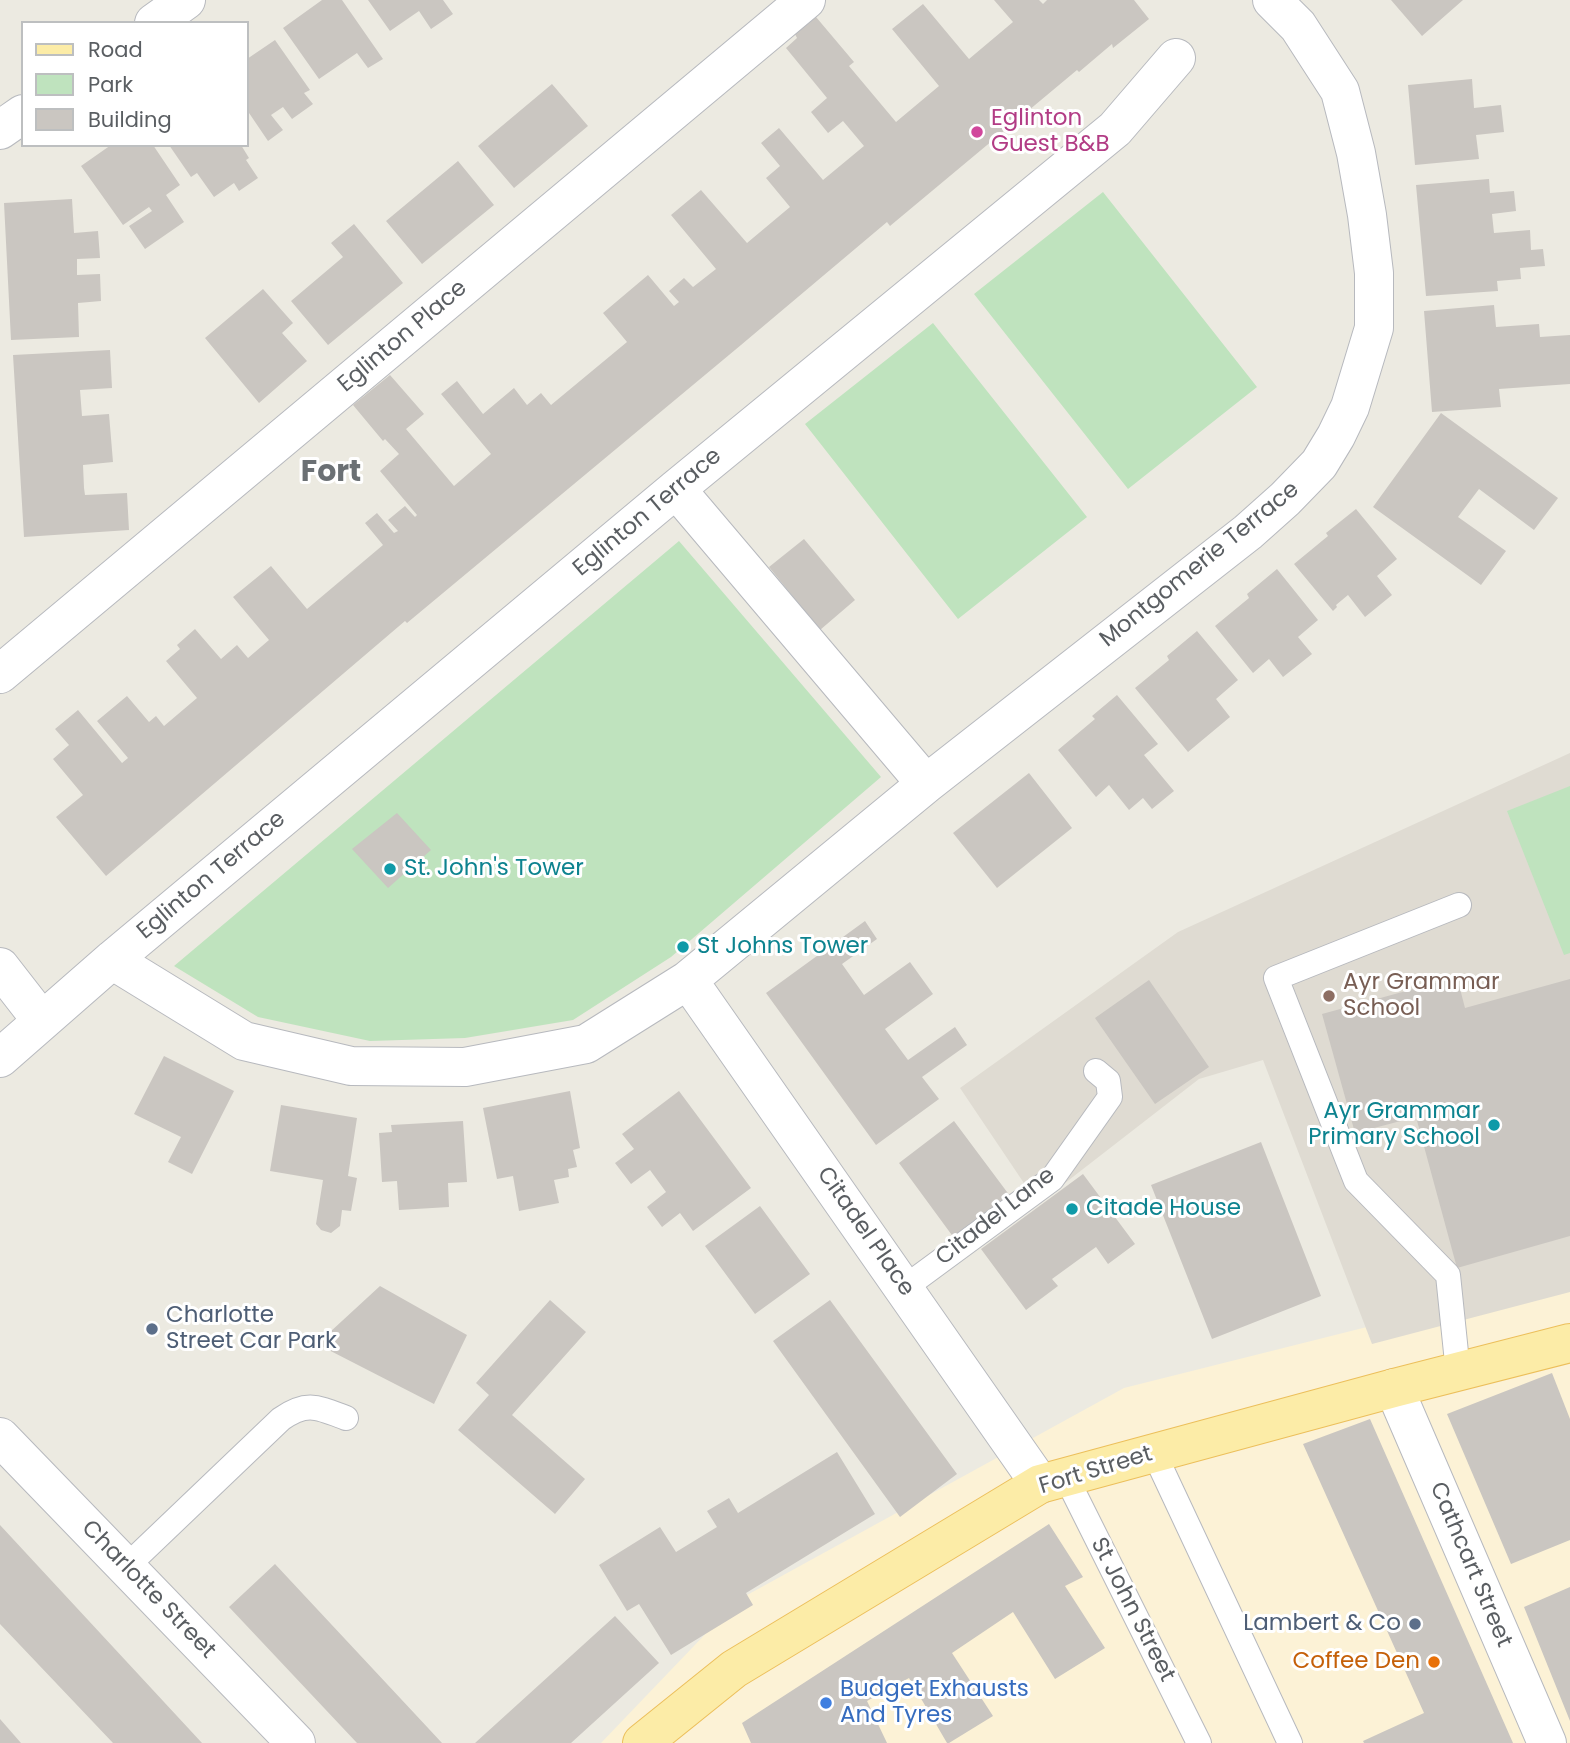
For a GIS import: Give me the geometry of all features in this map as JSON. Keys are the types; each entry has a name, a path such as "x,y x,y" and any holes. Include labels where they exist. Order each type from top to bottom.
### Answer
{"main road":[{"name":"Fort Street","path":"642,1743 734,1669 1053,1480 1570,1343"}],"street":[{"path":"157,21 186,0"},
{"name":"Eglinton Place","path":"0,674 806,0"},
{"name":"Montgomerie Terrace","path":"112,960 244,1041 351,1066 465,1067 586,1044 688,980 926,783 1248,532 1319,464 1350,407 1374,328 1374,273 1356,153 1340,90 1298,26 1272,0"},
{"name":"Eglinton Terrace","path":"0,1058 112,960 676,489 1115,130 1176,58"},
{"path":"0,130 21,115"},
{"path":"676,489 926,783"},
{"path":"0,967 42,1021"},
{"name":"Citadel Place","path":"688,980 904,1288 1053,1480"},
{"name":"Cathcart Street","path":"1394,1388 1547,1743"},
{"name":"Charlotte Street","path":"0,1437 296,1743"}],"lane":[{"path":"1458,1371 1448,1275 1356,1181 1276,978 1459,905"},
{"name":"Citadel Lane","path":"904,1288 1052,1179 1110,1097 1108,1081 1096,1070"},
{"path":"126,1567 281,1419 298,1407 320,1409 346,1418"},
{"path":"1154,1453 1290,1743"},
{"name":"St John Street","path":"1053,1480 1199,1743"}],"shaded area":[{"name":"Ayr Grammar School","path":"1570,753 1570,1292 1372,1344 1263,1060 1199,1079 1038,1204 960,1088 1178,932"},
{"path":"1570,1276 1570,1743 601,1743 738,1600 1124,1388"}],"green space":[{"path":"1103,192 1257,387 1128,489 974,294"},
{"path":"933,323 1087,517 958,619 805,424"},
{"path":"679,541 881,777 671,957 573,1020 465,1038 370,1041 258,1017 174,966"},
{"path":"1570,786 1570,953 1564,955 1507,811"}],"building":[{"path":"322,0 342,0 383,59 368,68 357,53 319,79 283,28"},
{"path":"368,0 443,0 453,14 431,29 419,11 390,31"},
{"path":"994,0 1039,0 1043,4 1047,0 1134,0 1149,19 1113,48 1112,44 1079,72 1077,70 890,226 887,222 407,623 405,621 106,876 56,817 83,795 53,759 69,745 55,729 78,710 122,763 128,758 97,721 127,696 149,722 156,716 164,726 197,698 166,661 180,649 177,645 195,629 221,659 237,645 248,658 269,640 233,597 271,566 307,609 383,545 365,523 377,513 394,533 398,531 388,520 405,506 415,517 417,515 380,471 399,454 385,439 383,441 353,405 390,375 424,414 406,429 454,486 491,454 441,394 457,381 483,414 514,388 527,405 541,393 551,405 627,342 603,313 648,275 674,306 679,302 669,291 684,278 693,287 716,269 671,215 701,190 747,243 790,207 766,178 780,166 761,143 779,128 823,180 864,146 843,121 828,133 811,112 827,98 786,48 797,38 795,34 816,17 854,62 849,66 896,122 939,86 892,29 923,4 969,59 1013,22"},
{"path":"1391,0 1463,0 1422,36"},
{"path":"275,40 310,90 304,93 313,104 292,119 283,107 271,115 283,130 268,141 248,111 248,58"},
{"path":"1472,79 1474,108 1501,105 1504,132 1476,135 1479,159 1415,165 1408,85"},
{"path":"552,84 588,126 514,188 478,146"},
{"path":"108,147 154,147 180,185 166,195 184,222 145,249 129,226 152,211 149,207 123,225 81,166"},
{"path":"170,147 242,147 249,158 246,160 258,178 239,191 234,183 214,197 197,173 191,177"},
{"path":"458,161 494,205 422,264 386,221"},
{"path":"1489,179 1490,193 1514,191 1516,211 1492,214 1494,233 1530,230 1531,250 1543,249 1545,266 1520,268 1521,279 1497,281 1498,291 1426,296 1416,185"},
{"path":"72,199 74,233 98,231 100,258 77,259 77,275 100,274 101,301 78,303 79,337 11,340 4,203"},
{"path":"354,224 403,283 328,345 291,301 343,257 331,243"},
{"path":"263,289 293,323 282,333 307,361 259,403 205,338"},
{"path":"1494,305 1496,327 1539,324 1540,337 1570,335 1570,384 1499,389 1501,407 1432,412 1424,311"},
{"path":"110,350 112,388 80,390 82,416 109,414 113,462 83,465 84,488 85,495 127,493 129,530 24,537 13,355"},
{"path":"1441,413 1558,498 1534,530 1479,489 1458,517 1506,551 1481,585 1373,507"},
{"path":"1356,509 1397,559 1377,576 1392,595 1365,617 1348,595 1333,611 1294,564"},
{"path":"804,539 855,600 820,630 769,567"},
{"path":"1277,569 1318,620 1298,637 1312,654 1283,677 1269,659 1253,673 1215,626 1249,598 1247,594"},
{"path":"1197,631 1238,680 1216,699 1230,717 1188,752 1135,688 1169,660 1167,656"},
{"path":"1117,695 1158,744 1144,755 1174,791 1152,809 1143,798 1129,810 1109,785 1096,797 1058,750 1095,719 1092,716"},
{"path":"1029,773 1072,828 997,888 953,833"},
{"name":"St. John's Tower","path":"397,813 431,850 388,888 352,849"},
{"path":"865,921 877,939 842,964 864,995 910,962 933,994 885,1029 908,1060 955,1027 967,1045 922,1077 939,1099 876,1145 766,993"},
{"name":"Ayr Grammar Primary School","path":"1457,977 1465,1008 1570,979 1570,1236 1457,1268 1416,1117 1355,1133 1322,1014"},
{"path":"1149,980 1209,1067 1155,1104 1095,1018"},
{"path":"164,1056 234,1091 192,1174 168,1162 181,1137 134,1114"},
{"path":"570,1091 580,1148 573,1150 577,1167 568,1169 569,1177 554,1180 559,1203 519,1211 513,1176 497,1179 483,1108"},
{"path":"679,1091 751,1188 693,1231 680,1213 662,1227 647,1207 666,1192 650,1170 631,1184 615,1163 634,1149 622,1134"},
{"path":"281,1105 357,1118 348,1176 357,1178 351,1211 342,1210 340,1226 331,1233 321,1230 316,1224 323,1180 270,1171"},
{"path":"463,1121 467,1182 448,1183 449,1207 399,1210 397,1181 382,1182 379,1133 392,1132 391,1125"},
{"path":"954,1121 1010,1196 954,1238 899,1163"},
{"path":"1261,1142 1321,1296 1212,1339 1151,1185"},
{"name":"Citade House","path":"1083,1174 1135,1244 1108,1264 1096,1247 1052,1279 1058,1286 1026,1310 981,1249"},
{"path":"760,1206 810,1274 755,1314 705,1246"},
{"path":"380,1286 467,1335 434,1404 317,1344"},
{"path":"550,1300 586,1332 512,1415 585,1479 555,1514 458,1430 489,1395 476,1383"},
{"path":"830,1300 957,1474 900,1517 773,1341"},
{"path":"1552,1373 1570,1419 1570,1540 1511,1564 1447,1414"},
{"path":"1370,1419 1513,1743 1363,1741 1424,1713 1303,1444"},
{"path":"837,1452 875,1514 746,1593 753,1605 671,1655 639,1604 627,1611 599,1565 660,1527 676,1552 717,1527 707,1511 729,1498 738,1513"},
{"path":"1049,1524 1083,1577 1065,1586 1105,1648 1055,1679 1013,1612 952,1653 993,1716 949,1743 909,1678 867,1701 887,1743 751,1743 742,1723"},
{"path":"0,1525 202,1743 113,1743 0,1624"},
{"path":"275,1564 442,1743 357,1743 229,1607"},
{"path":"1570,1587 1570,1721 1524,1607"},
{"path":"615,1616 659,1663 571,1743 475,1743"},
{"path":"0,1719 21,1743 0,1743"}],"place":[{"name":"Eglinton Guest B&B","path":"977,132"},
{"name":"St. John's Tower","path":"390,869"},
{"name":"St Johns Tower","path":"683,947"},
{"name":"Ayr Grammar School","path":"1329,996"},
{"name":"Ayr Grammar Primary School","path":"1494,1125"},
{"name":"Citade House","path":"1072,1209"},
{"name":"Charlotte Street Car Park","path":"152,1329"},
{"name":"Lambert & Co","path":"1415,1624"},
{"name":"Coffee Den","path":"1434,1662"},
{"name":"Budget Exhausts And Tyres","path":"826,1703"}],"district":[{"name":"Fort","path":"331,473"}]}
